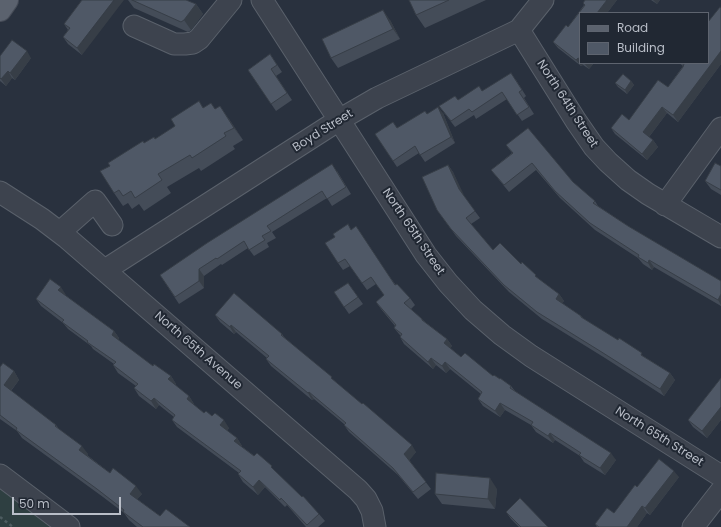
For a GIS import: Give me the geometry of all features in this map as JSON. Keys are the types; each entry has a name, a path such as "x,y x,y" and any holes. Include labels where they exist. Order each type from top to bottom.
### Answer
{"main road":[{"path":"0,10 7,0"}],"street":[{"path":"134,26 174,44 193,43 199,39 231,0"},
{"name":"North 65th Street","path":"262,0 426,255 448,283 473,310 502,335 531,356 721,476"},
{"name":"Boyd Street","path":"104,270 339,120 377,98 519,30 543,0"},
{"name":"North 64th Street","path":"519,30 576,121 594,147 608,162 628,180 665,205 721,237"},
{"path":"665,205 721,128"},
{"name":"North 65th Avenue","path":"0,192 60,232 358,490 366,499 372,511 375,527"},
{"path":"60,232 95,201 112,225"},
{"path":"0,475 69,527"},
{"path":"693,527 721,491"}],"path":[{"path":"0,517 13,527"}],"shaded area":[{"path":"0,486 54,527 0,527"}],"building":[{"path":"82,0 114,0 77,48 63,37 70,28 64,24"},
{"path":"132,0 186,0 196,4 181,22"},
{"path":"409,0 449,0 416,15"},
{"path":"585,0 607,0 598,12 580,12 585,5 583,3"},
{"path":"720,7 721,51 673,115 662,107 643,132 653,140 642,154 611,128 622,114 629,120 658,80 668,87 684,64 709,64 709,21"},
{"path":"383,10 393,29 331,58 322,39"},
{"path":"579,13 579,58 576,60 553,42 566,25 568,27"},
{"path":"12,40 27,51 10,73 8,71 1,79 0,56"},
{"path":"270,54 277,65 271,69 287,93 271,104 248,70"},
{"path":"511,73 522,90 519,92 529,107 517,115 502,92 472,112 469,109 451,121 439,106 455,96 458,100 479,86 482,91"},
{"path":"623,74 631,81 625,90 615,83"},
{"path":"199,101 203,108 211,103 215,109 220,106 234,128 224,133 226,136 192,158 190,155 158,174 162,180 135,198 131,191 123,196 119,190 114,193 100,171 110,166 108,163 143,141 144,143 154,137 155,139 175,126 171,119"},
{"path":"438,107 451,137 420,155 415,146 393,161 375,134 393,122 397,128 425,111 427,114"},
{"path":"528,128 573,182 595,201 593,203 628,226 721,281 721,294 718,300 649,260 648,263 638,257 639,255 590,223 555,191 532,163 504,185 491,170 513,153 506,145"},
{"path":"715,163 721,166 721,190 705,181"},
{"path":"332,164 346,187 327,199 322,191 267,226 271,231 262,236 265,240 249,250 244,241 217,259 216,258 199,269 199,281 175,297 160,275 207,243"},
{"path":"448,165 459,189 475,211 466,218 493,250 500,243 521,264 522,262 536,275 535,276 559,294 556,299 581,317 618,340 619,338 642,353 641,355 670,373 660,389 537,312 504,285 451,229 437,210 422,177"},
{"path":"348,224 351,230 356,226 395,285 397,284 410,298 404,303 422,320 447,339 444,343 461,357 465,353 493,376 494,375 500,378 511,386 510,388 611,453 600,468 579,455 581,453 550,433 548,436 531,425 533,422 500,403 495,411 478,399 482,392 445,362 442,366 431,358 428,362 400,337 402,334 394,328 396,325 376,302 384,295 371,277 362,283 345,259 338,263 325,243 335,237 333,234"},
{"path":"50,279 61,287 58,290 114,331 112,335 153,366 154,364 171,376 168,379 189,396 187,399 204,413 206,411 212,416 215,413 224,420 220,425 237,438 234,441 254,456 257,453 302,497 303,496 319,514 307,525 281,498 280,500 259,480 253,487 238,474 241,471 172,420 175,415 154,398 151,401 134,388 138,384 113,365 116,362 87,342 88,341 62,322 64,320 36,299"},
{"path":"348,283 358,297 344,307 334,292"},
{"path":"234,293 282,334 281,335 332,377 331,378 412,445 404,454 426,482 413,492 393,468 344,425 346,423 266,359 269,356 231,325 230,327 215,315"},
{"path":"3,363 14,371 4,385 82,446 79,450 110,473 113,468 136,486 130,494 160,516 166,509 190,527 143,527 97,489 16,430 17,428 0,415 0,367"},
{"path":"721,378 721,407 702,431 688,420"},
{"path":"659,459 674,471 645,508 642,506 627,527 599,527 595,524 607,508 614,513 635,485 637,487"},
{"path":"436,473 490,478 488,499 435,494"},
{"path":"520,498 548,527 521,527 506,512"}]}
